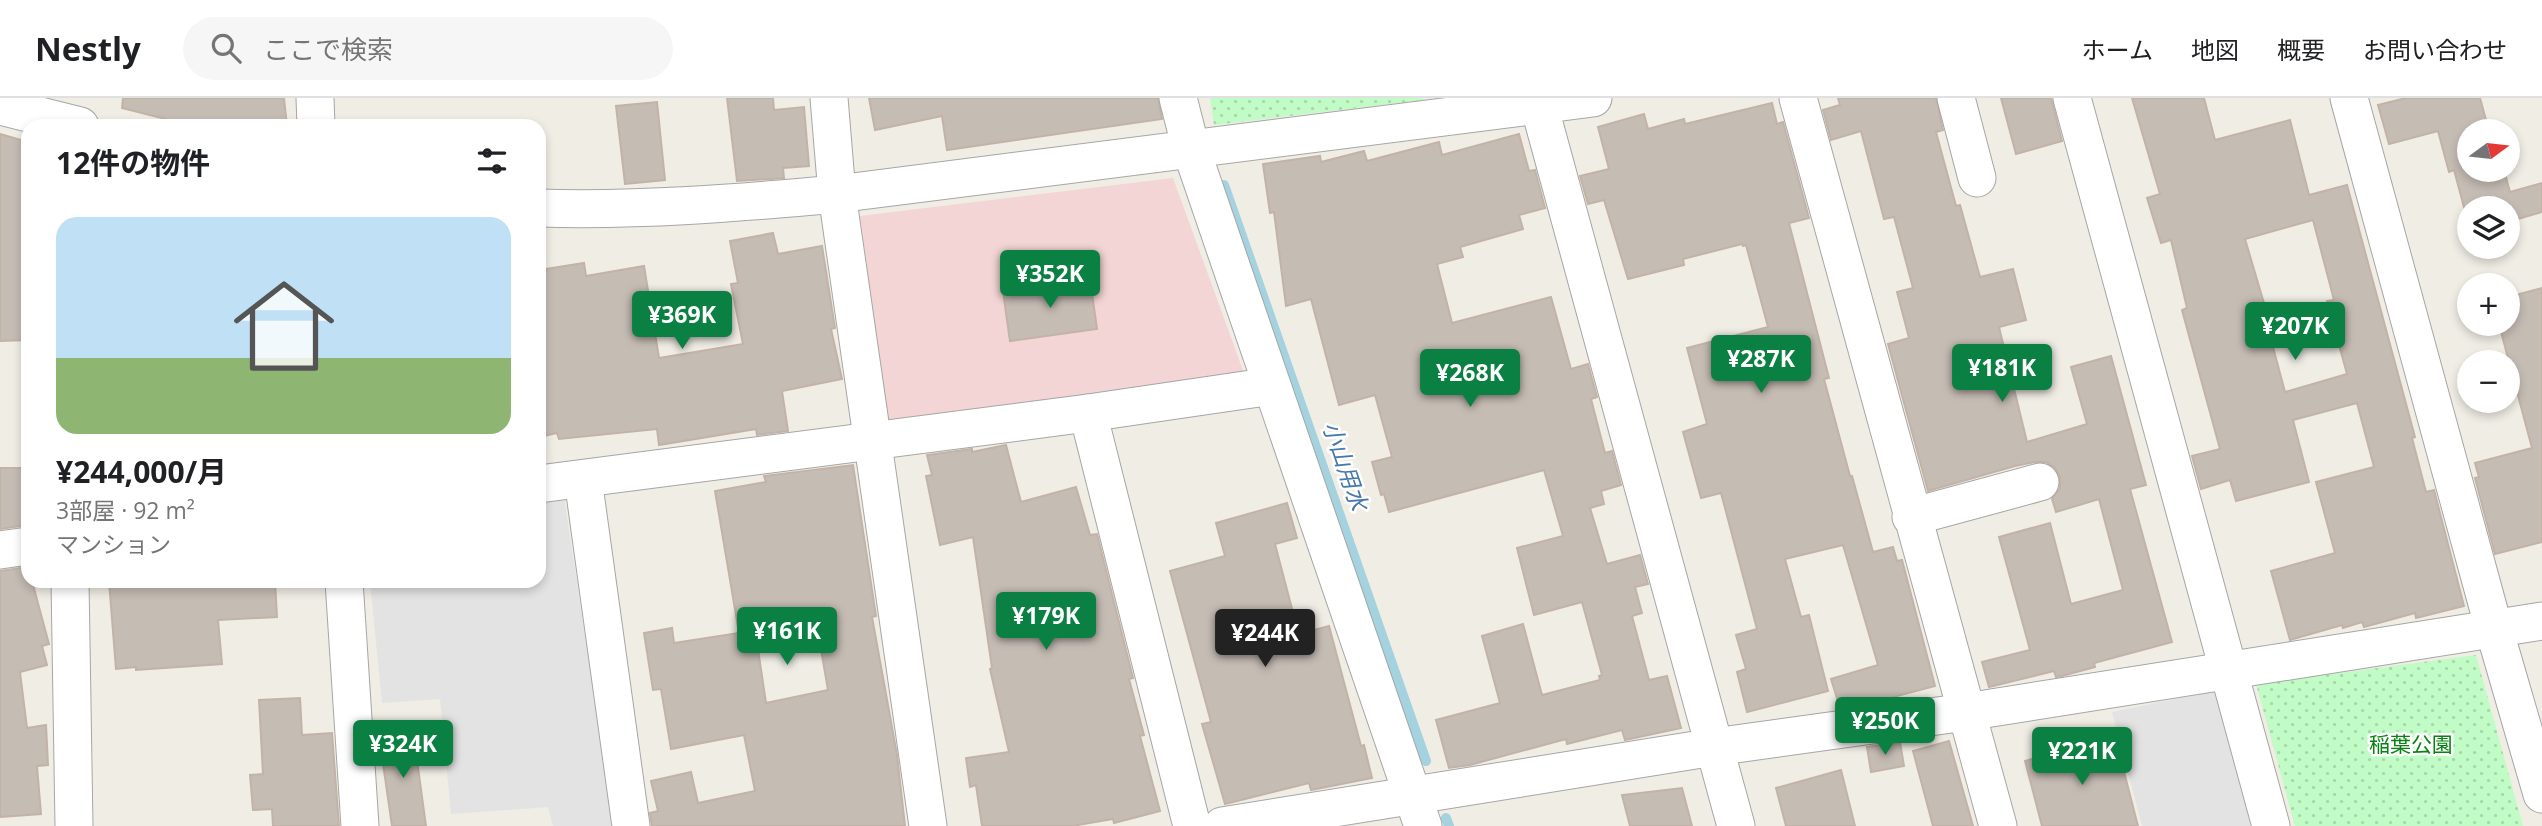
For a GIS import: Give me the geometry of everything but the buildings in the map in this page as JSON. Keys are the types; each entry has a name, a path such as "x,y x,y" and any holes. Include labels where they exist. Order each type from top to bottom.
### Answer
{"street":[{"path":"315,98 316,119"},
{"path":"829,98 837,194 928,826"},
{"path":"1178,98 1191,149 1418,811"},
{"path":"546,208 734,204 837,194 1538,101 1593,98"},
{"path":"1798,98 1998,826"},
{"path":"1956,98 1977,178"},
{"path":"2072,98 2271,826"},
{"path":"2349,98 2494,629 2542,794"},
{"path":"1538,101 1736,826"},
{"path":"0,106 62,118"},
{"path":"546,483 1088,413 1272,386"},
{"path":"1088,413 1192,826"},
{"path":"583,479 631,826"},
{"path":"1911,517 2040,482"},
{"path":"0,550 21,548"},
{"path":"71,588 74,826"},
{"path":"344,588 360,826"},
{"path":"1222,826 1418,811 1714,747 1966,712 2542,621"}],"shaded area":[{"path":"1173,178 1245,376 888,420 860,216"},
{"path":"564,497 614,826 553,826 548,807 451,814 440,699 382,703 371,588 546,588 546,499"},
{"path":"2220,690 2257,826 2142,826 2112,712"}],"green space":[{"path":"1210,98 1423,98 1423,100 1214,125"},
{"name":"稲葉公園","path":"2476,655 2523,826 2295,826 2256,684"}],"waterway":[{"name":"小山用水","path":"1224,185 1426,761"},
{"name":"小山用水","path":"1446,818 1449,826"}]}
